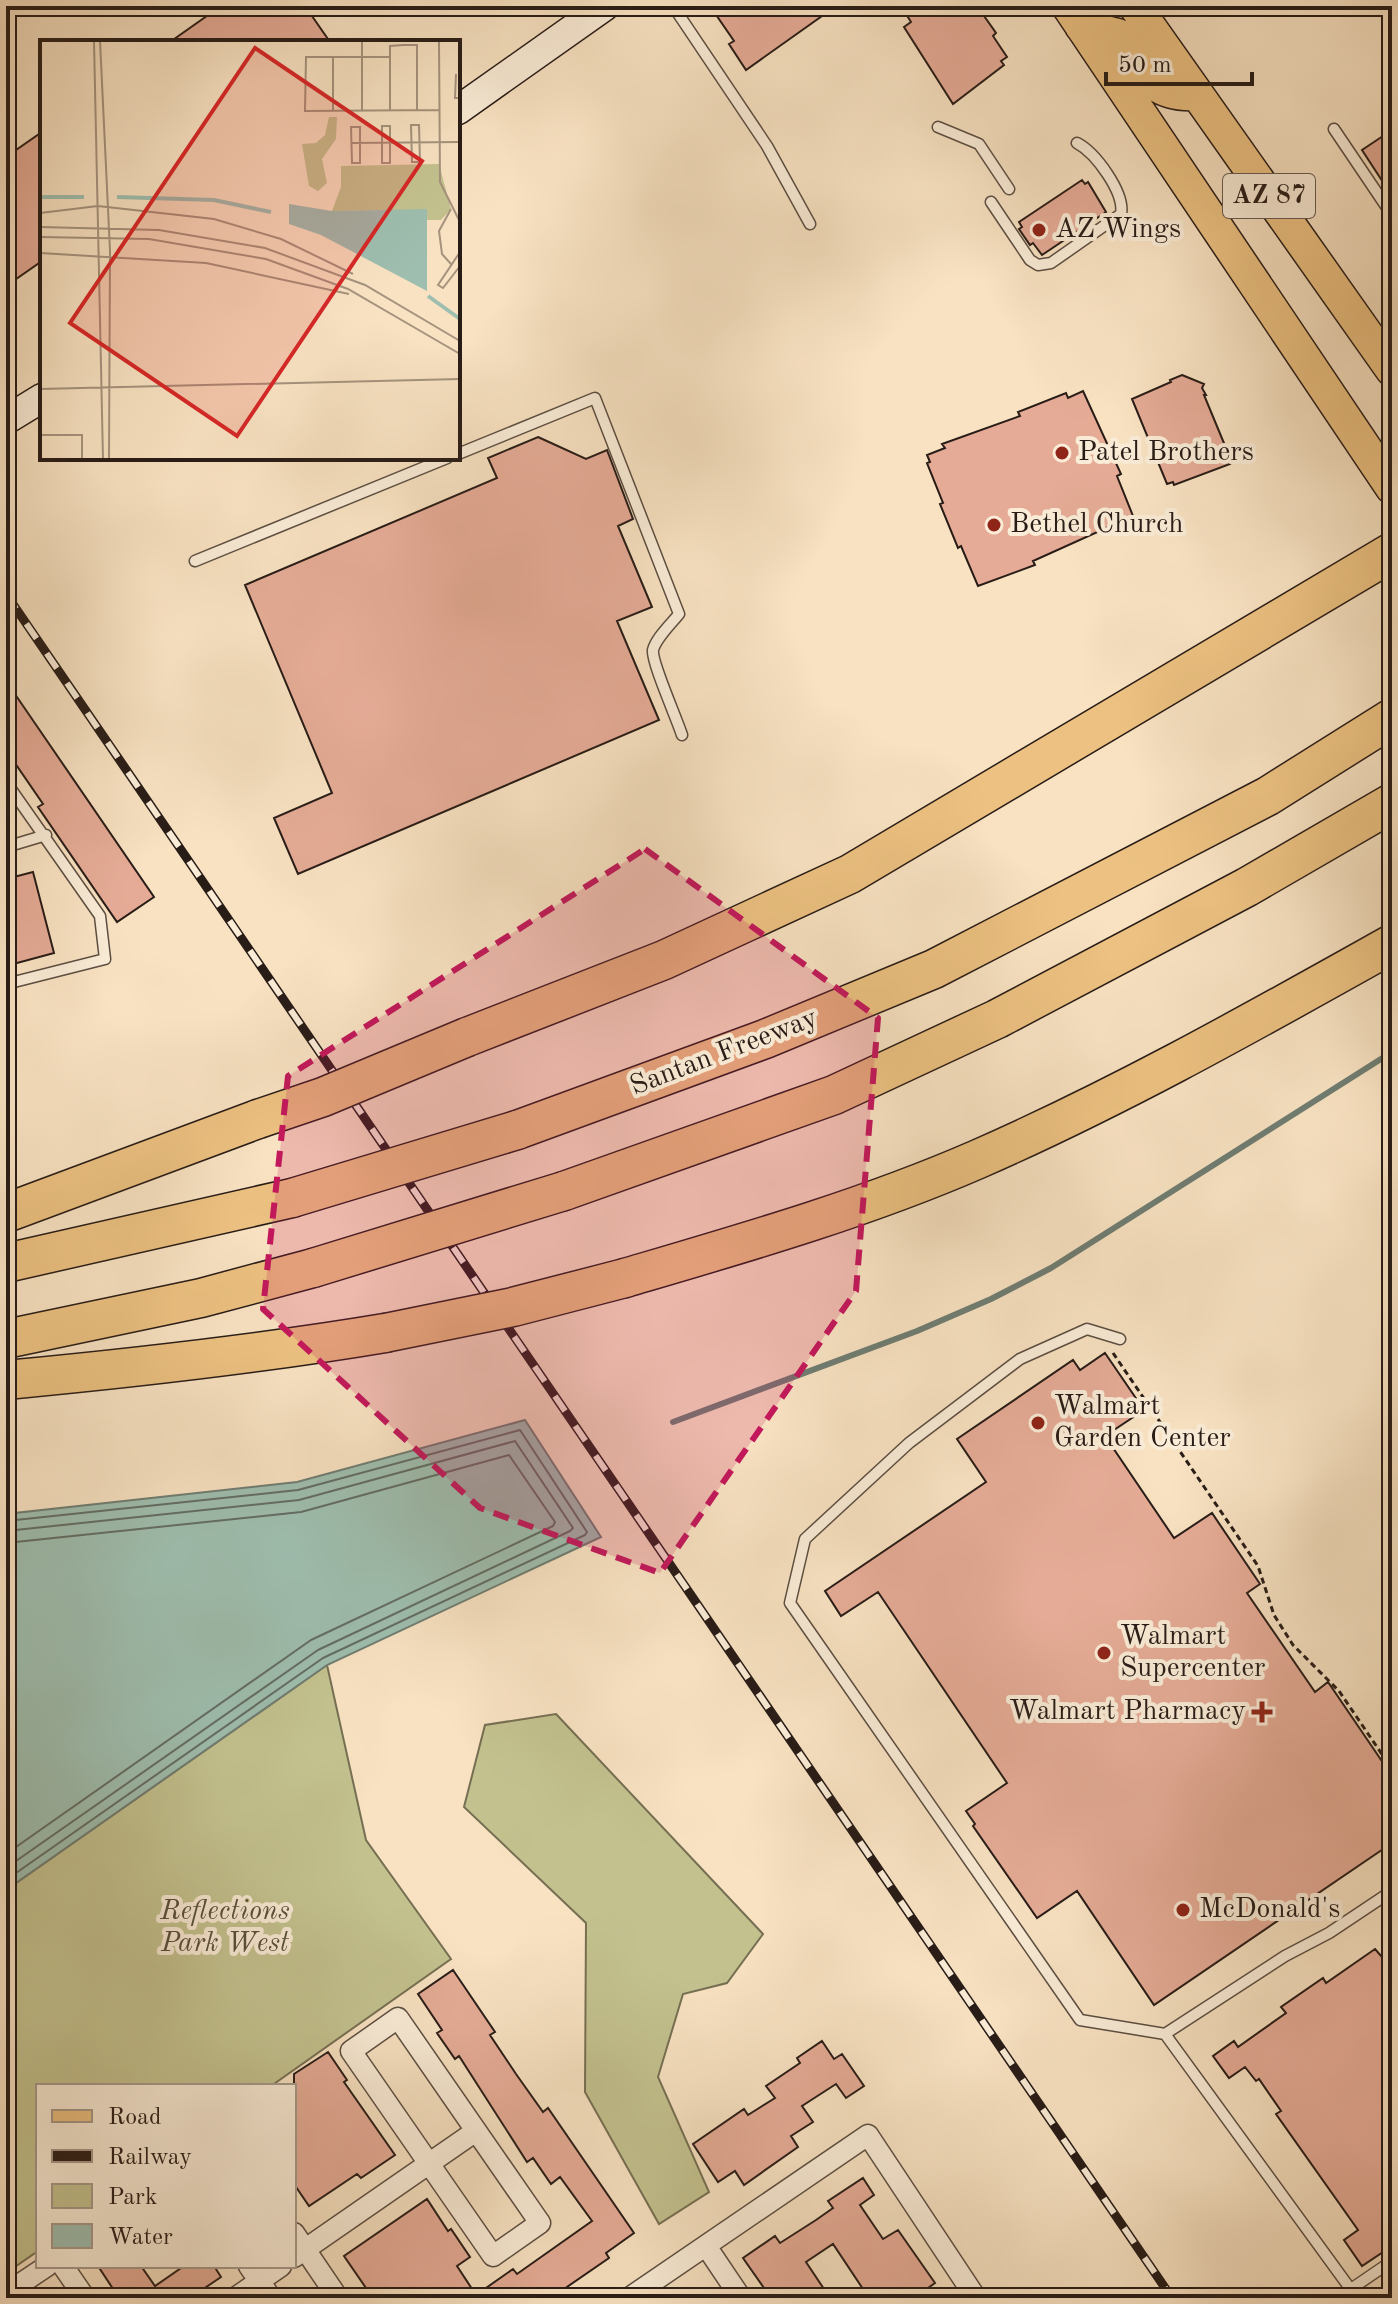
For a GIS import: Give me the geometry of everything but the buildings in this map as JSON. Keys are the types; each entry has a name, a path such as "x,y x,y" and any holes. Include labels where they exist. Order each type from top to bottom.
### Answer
{"highway":[{"path":"6,1213 323,1097 664,960 850,874 1392,552"},
{"name":"Santan Freeway","path":"6,1263 292,1198 517,1130 765,1039 934,969 1268,796 1392,718"},
{"path":"6,1339 201,1298 313,1268 564,1191 834,1095 997,1019 1247,887 1392,803"},
{"path":"6,1380 253,1354 385,1333 513,1307 792,1229 975,1160 1119,1094 1392,944"}],"main road":[{"name":"AZ 87","path":"1135,6 1392,370"},
{"name":"AZ 87","path":"1075,16 1392,488"},
{"path":"1075,16 1118,35 1158,88 1180,95 1197,94"}],"street":[{"path":"460,109 605,6"},
{"path":"6,420 40,399"},
{"path":"398,2018 476,2131 540,2223 493,2256 351,2051 398,2018"},
{"path":"338,2298 298,2246 476,2131"},
{"path":"629,2298 868,2135 976,2298"},
{"path":"706,2246 741,2298"},
{"path":"17,2298 11,2290 44,2268"},
{"path":"64,2268 85,2298"},
{"path":"235,2298 278,2268"}],"lane":[{"path":"673,6 767,146 810,224"},
{"path":"938,127 979,144 1009,189"},
{"path":"1334,129 1392,215"},
{"path":"991,202 1030,260 1038,265 1051,263 1121,214 1121,197 1089,149 1077,143"},
{"path":"460,453 595,398 679,614 654,647 652,659 682,735"},
{"path":"195,561 442,460"},
{"path":"6,782 100,916 105,959 6,984"},
{"path":"6,847 46,835"},
{"path":"1120,1339 1087,1329 1020,1359 909,1443 805,1539 790,1603 1080,2020 1165,2034 1392,1891"},
{"path":"1165,2034 1354,2294 1392,2261"}],"path":[{"path":"1120,1339 1110,1347 1258,1566 1274,1615 1293,1645 1339,1691 1392,1769"}],"highlighted area":[{"path":"645,849 878,1018 856,1291 660,1573 480,1508 263,1309 288,1076"}],"green space":[{"name":"Reflections Park West","path":"327,1665 366,1840 451,1959 274,2084 36,2084 36,2252 6,2273 6,1890"},
{"path":"556,1714 763,1934 727,1983 683,1994 658,2077 709,2192 659,2224 585,2092 586,1923 464,1807 485,1725"}],"water":[{"path":"525,1420 601,1537 327,1665 6,1890 6,1514 297,1482"}],"waterway":[{"path":"673,1422 917,1331 991,1299 1051,1268 1392,1052"}],"railway":[{"path":"6,594 1172,2298"}],"place":[{"name":"AZ Wings","path":"1039,230"},
{"name":"Patel Brothers","path":"1062,453"},
{"name":"Bethel Church","path":"994,525"},
{"name":"Walmart Garden Center","path":"1038,1423"},
{"name":"Walmart Supercenter","path":"1104,1653"},
{"name":"Walmart Pharmacy","path":"1262,1712"},
{"name":"McDonald's","path":"1183,1910"}]}
